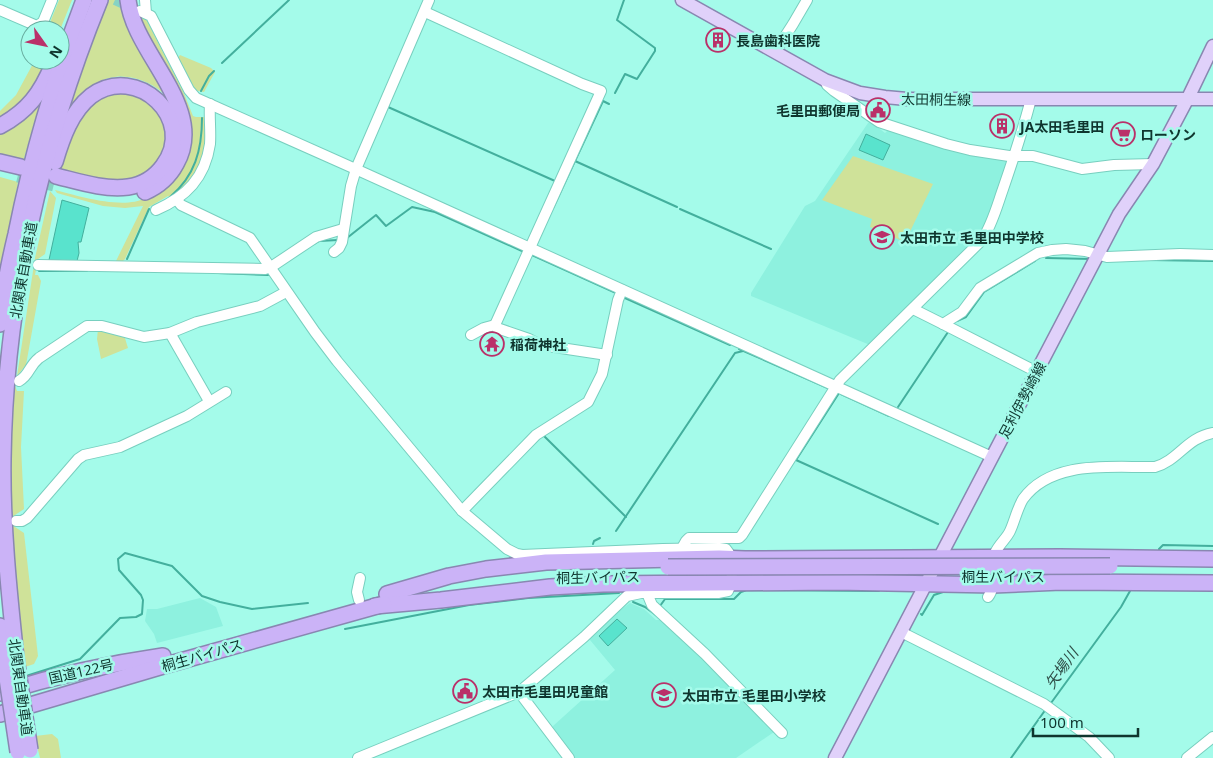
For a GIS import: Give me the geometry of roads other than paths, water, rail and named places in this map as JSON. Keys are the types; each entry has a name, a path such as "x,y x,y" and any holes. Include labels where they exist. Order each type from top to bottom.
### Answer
{"highway":[{"path":"70,22 79,0"},
{"name":"北関東自動車道","path":"0,324 11,256 34,152 62,61 84,0"},
{"name":"北関東自動車道","path":"25,754 10,658 9,587 3,467 10,345 15,307 32,217 49,145 72,75 100,0"},
{"path":"15,307 47,185 62,142 76,112 86,101 100,91 116,86 142,90 152,96 166,110 174,132 171,153 162,168 148,180 136,185 116,188 55,180 90,194 134,195 149,190 164,180 181,156 184,141 183,124 178,104 138,32 129,9 128,0"},
{"path":"0,126 27,108 38,94 49,70"},
{"path":"0,162 19,171 0,172"},
{"path":"387,594 448,576 537,563 731,559 1060,557 1213,559"},
{"name":"桐生バイパス","path":"0,714 359,600 432,584 498,575 546,570 1110,571 1213,566"},
{"name":"桐生バイパス","path":"0,703 435,592 523,581 668,571"},
{"name":"桐生バイパス","path":"1110,571 1213,576"},
{"path":"375,606 550,587 682,582 926,584 990,591 1061,582 1213,583"},
{"name":"北関東自動車道","path":"0,626 10,658"},
{"name":"国道122号","path":"0,693 61,675 126,661 163,661"},
{"path":"0,724 139,680 163,661"}],"main road":[{"name":"太田桐生線","path":"682,0 825,80 860,93 894,98 1213,98"},
{"name":"足利伊勢崎線","path":"836,758 1119,214 1152,164 1188,99 1213,46"}],"street":[{"path":"0,10 37,26 43,22 52,0"},
{"path":"145,0 143,12 151,16 192,96 622,290 835,390 992,458"},
{"path":"334,252 339,248 343,235 351,186 356,169 429,0"},
{"path":"774,52 807,0"},
{"path":"425,12 601,91 495,325"},
{"path":"825,80 827,85 879,122 946,144 992,154 1033,156 1082,169 1114,165 1152,164"},
{"path":"682,548 689,538 739,538 840,380 976,247 986,233 1015,155 1031,99"},
{"path":"156,210 176,200 194,183 206,158 210,144 210,104"},
{"path":"176,200 181,205 250,238 286,292 343,368 462,511 510,551 522,555 682,548 726,549 729,551 731,583 730,588 725,592 647,593 628,596 520,692 358,758"},
{"path":"38,265 272,270 316,237 343,235"},
{"path":"948,327 980,288 1038,253 1066,249 1085,251 1107,257 1180,254 1213,255"},
{"path":"462,511 536,435 588,402 602,374 618,300 622,290"},
{"path":"19,381 26,377 32,364 39,358 87,326 102,326 144,336 170,333 197,322 260,306 286,292"},
{"path":"913,309 1037,372"},
{"path":"471,335 495,325"},
{"path":"495,325 496,328 542,345 607,355"},
{"path":"170,333 209,401"},
{"path":"16,521 22,521 27,518 78,459 120,447 187,416 226,392"},
{"path":"990,591 994,558 1000,545 1009,533 1022,501 1029,492 1048,478 1073,470 1104,467 1155,467 1171,461 1186,445 1193,441 1213,434"},
{"path":"359,600 357,592 360,578"},
{"path":"647,593 652,605 705,654 782,733"},
{"path":"901,632 1044,704 1090,737 1109,758"},
{"path":"520,692 568,758"},
{"path":"1187,758 1213,737"}],"waterway":[{"path":"222,63 289,0"},
{"path":"615,93 625,74 637,79 655,51 655,48 617,20 624,0"},
{"path":"201,91 214,71"},
{"path":"553,208 603,101 609,104"},
{"path":"388,107 555,181"},
{"path":"170,197 186,180 195,162 201,141 202,118"},
{"path":"575,161 677,207"},
{"path":"347,238 376,215 386,226 412,207 435,212 522,251"},
{"path":"127,259 149,209"},
{"path":"680,209 771,249"},
{"path":"314,244 319,241 338,240"},
{"path":"532,255 616,293"},
{"path":"1046,258 1091,259"},
{"path":"1150,260 1213,261"},
{"path":"957,321 966,317 984,292 1035,261"},
{"path":"39,271 87,271"},
{"path":"218,273 268,275 270,273"},
{"path":"625,298 730,345"},
{"path":"898,407 948,332"},
{"path":"739,349 830,389"},
{"path":"616,531 735,353 743,351"},
{"path":"839,393 796,460 938,524"},
{"path":"841,394 889,416"},
{"path":"544,436 626,517"},
{"path":"593,544 594,541 600,538"},
{"name":"矢場川","path":"1159,549 1163,545 1213,546"},
{"path":"26,676 80,659 120,618 136,617 142,614 143,600 141,595 119,570 118,559 125,553 172,566 202,596 220,602 252,609 308,603"},
{"path":"660,606 665,599 734,599 741,592 747,590 879,591"},
{"path":"921,614 934,595 946,591"},
{"name":"矢場川","path":"1051,703 1121,607 1130,591"},
{"path":"345,629 469,605 528,598 619,593"},
{"path":"633,602 645,607 660,618"},
{"name":"矢場川","path":"1011,758 1046,709"}],"tunnel":[{"path":"115,0 132,8"},
{"path":"18,175 54,184"}],"place":[{"name":"長島歯科医院","path":"718,40"},
{"name":"毛里田郵便局","path":"878,110"},
{"name":"JA太田毛里田","path":"1002,126"},
{"name":"ローソン","path":"1123,134"},
{"name":"太田市立 毛里田中学校","path":"882,237"},
{"name":"稲荷神社","path":"492,344"},
{"name":"太田市毛里田児童館","path":"465,691"},
{"name":"太田市立 毛里田小学校","path":"664,695"}]}
